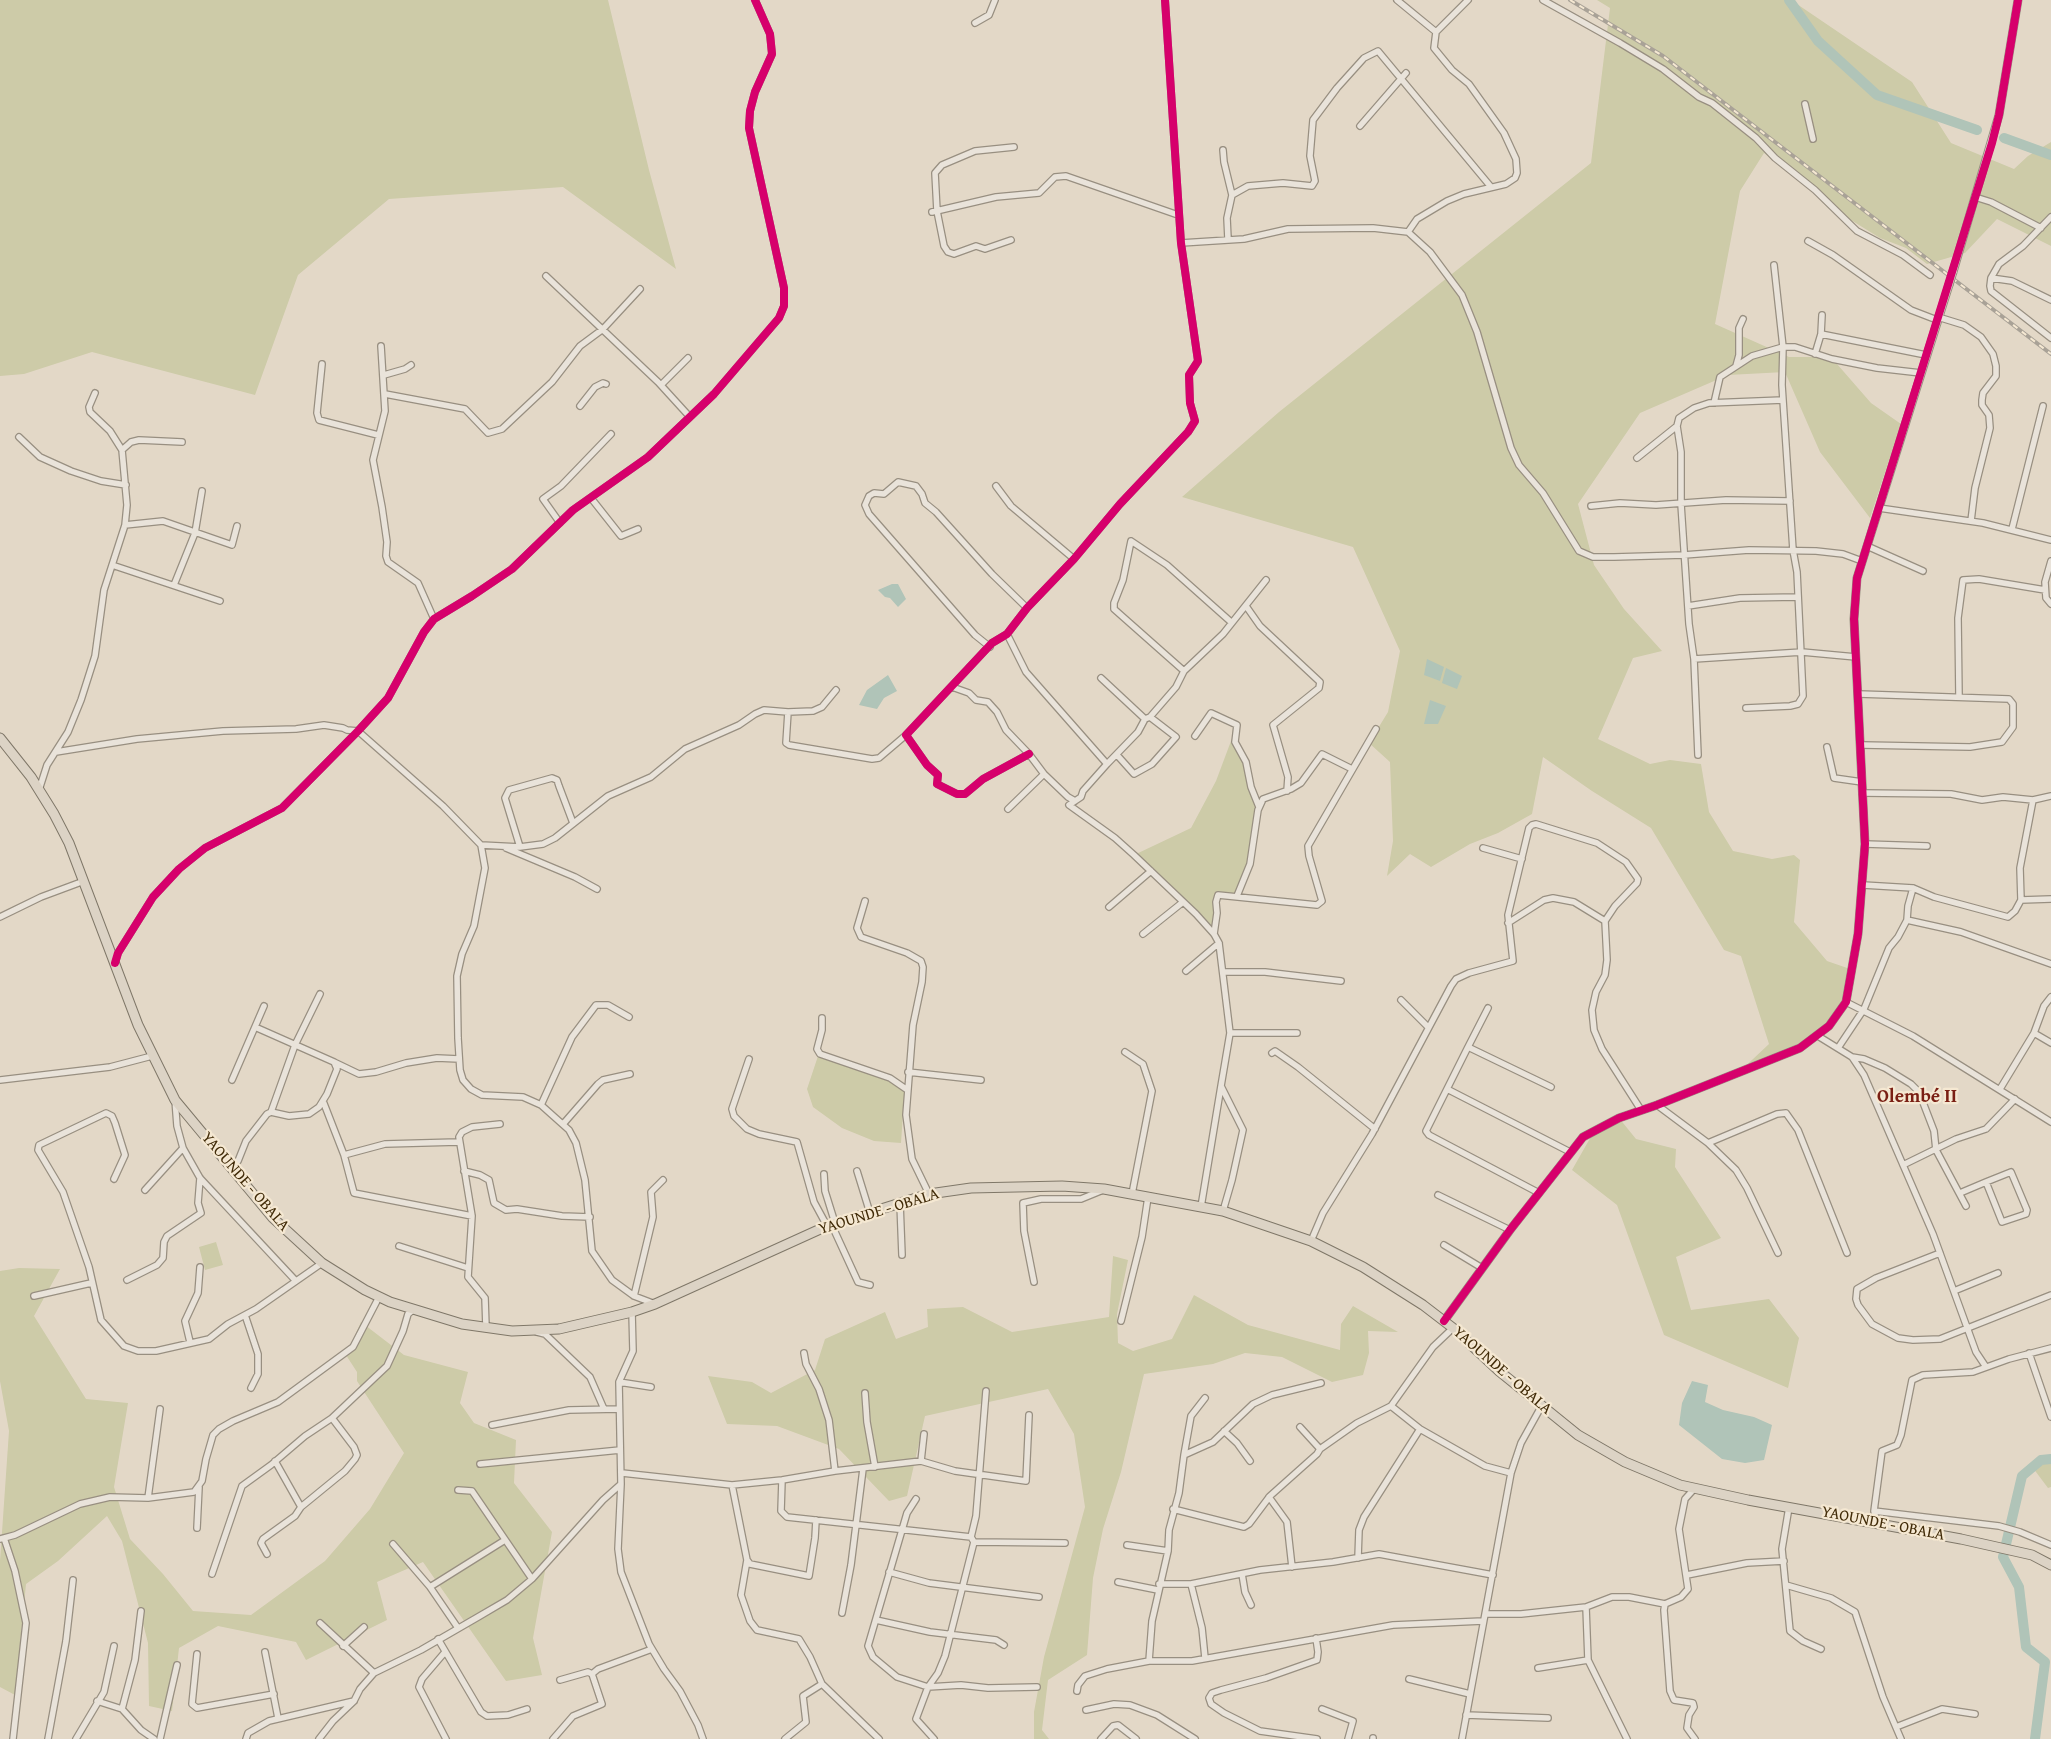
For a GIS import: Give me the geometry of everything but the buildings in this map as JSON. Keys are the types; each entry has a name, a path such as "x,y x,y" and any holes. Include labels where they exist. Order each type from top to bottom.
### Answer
{"highway":[{"name":"YAOUNDE - OBALA","path":"0,738 39,790 54,814 84,881 138,1025 175,1100 230,1169 273,1218 322,1263 379,1297 450,1322 486,1328 536,1331 559,1329 632,1312 654,1304 831,1225 929,1194 979,1188 1062,1186 1104,1189 1222,1211 1312,1241 1391,1283 1454,1328 1541,1407 1578,1436 1624,1462 1694,1489 1877,1523 2032,1555 2051,1565"}],"street":[{"path":"115,963 118,953 153,897 180,869 205,848 282,808 358,731 388,698 424,632 434,619 512,569 560,523 648,457 714,394 779,318 784,306 784,288 749,128 750,111 755,92 772,54 770,34 755,0"},
{"path":"975,24 988,15 995,0"},
{"path":"788,712 786,742 790,746 872,759 880,758 929,712 943,694 952,687 992,643 1007,634 1027,608 1074,559 1100,526 1183,438 1195,421 1190,403 1189,375 1198,361 1178,215 1173,147 1173,104 1165,0"},
{"path":"1397,0 1436,32"},
{"path":"1543,0 1663,69 1700,97 1712,103 1756,138 1775,158 1815,190 1852,226 1903,255 1930,275"},
{"path":"1444,1321 1570,1152 1590,1132 1640,1110 1788,1053 1818,1036 1833,1022 1846,1002 1858,934 1863,885 1864,844 1862,745 1856,656 1855,595 1862,561 1949,286 1999,115 2018,0"},
{"path":"1408,232 1417,219 1447,201 1506,184 1515,178 1517,173 1516,159 1500,126 1469,84 1448,65 1434,48 1436,32 1463,1"},
{"path":"1232,195 1248,186 1284,183 1312,186 1315,181 1310,156 1313,120 1336,88 1364,58 1378,51 1404,76 1491,187"},
{"path":"1360,126 1404,76"},
{"path":"1805,104 1813,139"},
{"path":"1011,240 985,249 976,246 954,254 948,252 944,246 934,211 936,169 975,152 1014,147"},
{"path":"1224,150 1224,162 1232,195 1227,218 1228,239"},
{"path":"934,211 996,197 1039,193 1055,178 1066,176 1178,215"},
{"path":"1975,196 2041,228"},
{"path":"2051,216 2023,246 2002,260 1991,278 1991,291 2051,338"},
{"path":"1181,243 1244,239 1288,229 1373,228 1408,232 1430,252 1462,295 1477,332 1511,448 1519,465 1543,493 1579,550 1593,557 1684,555 1749,550 1793,550 1830,552 1862,561"},
{"path":"1808,241 1833,255 1911,310 1964,325 1981,337 1993,354 1996,376 1983,393 1982,400 1982,405 1989,415 1990,428 1975,488 1971,521"},
{"path":"1746,708 1785,707 1801,701 1802,652 1783,400 1783,347 1774,265"},
{"path":"546,276 603,329 689,416"},
{"path":"1991,278 2012,281 2051,300"},
{"path":"386,394 465,409 488,433 502,430 552,382 580,346 603,329 640,289"},
{"path":"1815,354 1821,334 1822,315"},
{"path":"1736,366 1739,355 1739,328 1743,319"},
{"path":"1821,334 1926,355"},
{"path":"381,346 386,394 385,410 374,460 387,542 386,556 388,562 418,583 434,619"},
{"path":"1714,402 1720,377 1752,356 1783,347 1795,347 1815,354 1877,368 1921,373"},
{"path":"661,386 688,358"},
{"path":"322,364 317,413 319,420 378,436"},
{"path":"384,374 405,369 411,365"},
{"path":"580,406 595,387 602,383 606,384"},
{"path":"39,790 46,765 56,752 75,717 89,677 98,638 104,590 125,524 126,485 122,450 110,431 90,412 89,406 95,393"},
{"path":"1698,755 1694,659 1688,606 1681,504 1681,452 1677,426 1679,418 1694,408 1714,402 1783,400"},
{"path":"2012,529 2043,406"},
{"path":"1637,458 1677,426"},
{"path":"560,523 543,499 561,486 611,434"},
{"path":"19,436 35,453 55,464 89,478 126,485"},
{"path":"122,450 130,442 139,440 182,442"},
{"path":"990,647 975,635 869,514 865,505 869,496 874,493 884,494 898,482 916,486 922,494 925,503 936,512 992,574 1027,608"},
{"path":"996,486 1011,506 1027,517 1074,559"},
{"path":"174,585 195,533 202,491"},
{"path":"591,498 621,536 638,529"},
{"path":"1591,506 1620,503 1681,504 1726,500 1790,501"},
{"path":"1879,508 1971,521 2012,529 2051,540"},
{"path":"125,524 163,521 232,545 237,526"},
{"path":"1184,671 1114,609 1114,603 1123,580 1131,541 1167,565 1230,622"},
{"path":"1867,546 1923,571"},
{"path":"2051,561 2045,582 2046,598 2051,604"},
{"path":"112,565 220,601"},
{"path":"1201,1207 1230,1033 1219,943 1214,934 1151,871 1115,838 1069,805 1075,801 1138,732 1176,687 1184,671 1204,654 1266,580"},
{"path":"1959,697 1958,618 1962,580 1979,580 2046,590"},
{"path":"1688,606 1740,598 1797,597"},
{"path":"1246,606 1260,626 1320,682 1319,688 1273,725 1288,777 1287,791"},
{"path":"1007,634 1026,672 1107,764"},
{"path":"1694,659 1802,652 1856,656"},
{"path":"1100,678 1148,718 1176,737 1152,764 1134,774 1117,755"},
{"path":"952,687 968,693 976,700 988,702 997,712 1006,730 1029,754 1044,774 1068,797 1075,801"},
{"path":"481,845 520,847 544,844 556,838 608,796 651,777 685,749 739,725 755,714 773,710 788,712 814,711 830,700 836,690"},
{"path":"1859,694 2008,699 2011,701 2014,722 2004,741 1970,747 1862,745"},
{"path":"1195,736 1211,713 1237,724 1236,742 1246,762 1251,787 1259,807"},
{"path":"56,752 137,739 223,731 277,730 324,725 358,731 444,806 481,845 485,868 474,926 462,954 457,976 460,1059 463,1080 471,1089 482,1095 523,1097 541,1105 564,1123 576,1143 580,1157 590,1217 589,1234 592,1250 612,1280 634,1296 654,1304"},
{"path":"1214,934 1218,895 1317,905 1322,901 1308,846 1376,729"},
{"path":"906,735 927,765 938,775 937,784 957,794 965,794 983,779 1029,754"},
{"path":"1827,747 1834,778 1862,782"},
{"path":"1237,896 1250,864 1259,807 1263,800 1287,791 1301,783 1322,754 1352,770"},
{"path":"1008,808 1044,774"},
{"path":"520,847 505,798 510,790 544,779 552,778 556,780 573,823"},
{"path":"1862,793 1952,794 1976,799 2003,797 2033,800 2051,796"},
{"path":"1863,885 1913,888 1934,897 2008,917 2015,911 2021,900 2020,868 2033,800"},
{"path":"1312,1241 1323,1213 1375,1129 1428,1027 1456,979 1469,973 1513,962 1508,923 1510,901 1530,828 1536,824 1597,843 1626,862 1637,875 1637,883 1605,921 1607,960 1605,975 1596,992 1592,1010 1594,1030 1611,1066 1640,1110"},
{"path":"1864,844 1927,846"},
{"path":"502,847 575,876 597,889"},
{"path":"1483,848 1522,859"},
{"path":"1109,906 1151,871"},
{"path":"0,917 41,897 84,881"},
{"path":"1838,1048 1864,1010 1889,948 1898,937 1907,920 1908,906 1913,888"},
{"path":"1508,923 1544,900 1553,898 1574,902 1605,921"},
{"path":"865,900 857,928 861,937 906,953 921,961 922,968 906,1089 906,1115 912,1159 929,1194"},
{"path":"2021,900 2051,900"},
{"path":"1142,934 1183,902"},
{"path":"1907,920 1961,932 2051,964"},
{"path":"1186,971 1219,943"},
{"path":"1223,972 1290,974 1341,981"},
{"path":"230,1169 238,1161 246,1141 256,1127 271,1112 295,1045 320,994"},
{"path":"2000,1089 2034,1033 2044,1006 2051,997"},
{"path":"1401,1000 1428,1027"},
{"path":"1846,1002 1943,1053 2051,1122"},
{"path":"541,1105 572,1037 596,1005 608,1005 629,1017"},
{"path":"232,1080 264,1006"},
{"path":"1488,1008 1427,1129 1427,1134 1539,1193"},
{"path":"822,1018 822,1030 817,1049 820,1054 890,1078 906,1089"},
{"path":"255,1027 359,1074 437,1058 460,1059"},
{"path":"1230,1033 1297,1033"},
{"path":"2034,1033 2051,1043"},
{"path":"1818,1036 1852,1057 1864,1059 1914,1087 1922,1098 1934,1131 1936,1150 1966,1206"},
{"path":"1468,1047 1551,1087"},
{"path":"1272,1053 1275,1051 1298,1067 1375,1129"},
{"path":"1125,1052 1143,1064 1152,1091 1132,1194"},
{"path":"0,1080 110,1066 152,1056"},
{"path":"1852,1057 1868,1082 1940,1253 1976,1352 1986,1367"},
{"path":"749,1059 732,1109 734,1116 748,1129 759,1134 797,1142 814,1202 835,1232 858,1282 870,1285"},
{"path":"271,1112 289,1116 309,1114 319,1107 337,1069 334,1062"},
{"path":"908,1072 981,1080"},
{"path":"564,1123 603,1080 630,1074"},
{"path":"1221,1086 1243,1130 1232,1180 1222,1211"},
{"path":"1447,1089 1570,1152"},
{"path":"1902,1165 1986,1129 2014,1099"},
{"path":"175,1100 177,1126 183,1148 200,1178 296,1281"},
{"path":"323,1101 344,1155 354,1193 472,1216"},
{"path":"1657,1105 1708,1143 1736,1170 1747,1188 1778,1253"},
{"path":"114,1180 125,1155 112,1116 106,1113 39,1144 38,1150 62,1192 89,1266 91,1283 101,1320 124,1346 138,1351 156,1351 209,1339 228,1324 322,1263"},
{"path":"1708,1143 1777,1114 1786,1113 1798,1130 1847,1253"},
{"path":"486,1328 485,1298 482,1291 471,1284 468,1278 472,1216 458,1142 462,1132 472,1127 500,1124"},
{"path":"344,1155 384,1144 458,1142"},
{"path":"145,1190 183,1148"},
{"path":"464,1171 480,1175 489,1180 494,1203 506,1210 517,1209 562,1216 590,1217"},
{"path":"857,1171 870,1213"},
{"path":"1960,1192 2011,1172 2027,1210 2026,1214 2002,1222 1986,1182"},
{"path":"824,1174 831,1225"},
{"path":"127,1280 156,1265 163,1258 164,1242 168,1236 201,1213 198,1203 200,1178"},
{"path":"634,1296 653,1217 651,1192 663,1180"},
{"path":"1034,1282 1024,1231 1023,1203 1041,1200 1081,1199 1104,1189"},
{"path":"1438,1195 1510,1230"},
{"path":"1121,1321 1142,1237 1148,1197"},
{"path":"900,1203 902,1255"},
{"path":"1444,1245 1482,1268"},
{"path":"399,1246 468,1268"},
{"path":"1940,1253 1862,1285 1856,1294 1858,1306 1872,1324 1898,1338 1940,1340 2051,1296"},
{"path":"190,1342 185,1322 198,1293 200,1267"},
{"path":"1954,1291 1998,1273"},
{"path":"34,1296 91,1283"},
{"path":"198,1528 199,1487 213,1436 233,1421 278,1402 353,1348 379,1297"},
{"path":"212,1574 242,1486 305,1436 332,1418 387,1366 402,1334 408,1314 413,1310"},
{"path":"632,1312 633,1351 619,1382 622,1473 618,1549 621,1572 652,1649 680,1690 703,1739"},
{"path":"244,1315 251,1330 258,1354 258,1374 251,1388"},
{"path":"1173,1509 1244,1526 1258,1515 1269,1498 1317,1454 1320,1449 1357,1423 1392,1406 1433,1347 1454,1328"},
{"path":"536,1331 545,1334 590,1377 604,1409"},
{"path":"1877,1523 1874,1511 1882,1450 1897,1445 1901,1435 1912,1380 1922,1375 1973,1372 2030,1352 2051,1348"},
{"path":"2030,1352 2051,1417"},
{"path":"804,1353 806,1364 819,1389 829,1420 835,1471"},
{"path":"619,1382 651,1387"},
{"path":"1184,1455 1213,1442 1253,1404 1272,1395 1320,1383"},
{"path":"934,1739 916,1719 928,1687 938,1673 951,1633 973,1539 986,1391"},
{"path":"865,1393 867,1422 876,1467"},
{"path":"1149,1661 1150,1638 1159,1587 1168,1551 1173,1509 1179,1493 1191,1416 1205,1398"},
{"path":"1392,1406 1420,1429 1485,1466 1511,1473"},
{"path":"1462,1739 1511,1473 1521,1443 1541,1407"},
{"path":"148,1498 160,1409"},
{"path":"492,1425 569,1410 619,1409"},
{"path":"622,1473 732,1485 921,1461 954,1471 1026,1481 1029,1416"},
{"path":"268,1554 261,1542 263,1539 295,1516 301,1507 345,1471 357,1455 354,1447 332,1418"},
{"path":"1300,1427 1320,1449"},
{"path":"1358,1558 1359,1530 1364,1517 1420,1429"},
{"path":"1224,1431 1237,1443 1250,1461"},
{"path":"921,1461 924,1434"},
{"path":"480,1464 620,1450"},
{"path":"275,1461 301,1507"},
{"path":"842,1613 863,1469"},
{"path":"782,1480 782,1515 973,1539 1065,1543"},
{"path":"319,1739 333,1721 354,1701 360,1689 374,1673 506,1600 532,1579 603,1500 621,1484"},
{"path":"732,1485 747,1560 741,1595 750,1621 757,1630 798,1639 810,1657 822,1684 879,1739"},
{"path":"13,1739 26,1623 15,1571 2,1539 80,1504 110,1497 148,1498 194,1492 199,1487"},
{"path":"1485,1614 1521,1614 1586,1608 1612,1597 1665,1604 1686,1594 1687,1575 1679,1529 1685,1499 1694,1489"},
{"path":"458,1490 472,1491 532,1579"},
{"path":"1269,1498 1288,1522 1292,1567"},
{"path":"916,1499 907,1513 868,1646 873,1657 897,1677 928,1687 961,1685 988,1688 1037,1687"},
{"path":"1789,1506 1782,1549 1790,1631 1803,1641 1821,1649"},
{"path":"1874,1511 1999,1526 2020,1532 2051,1545"},
{"path":"747,1560 754,1565 809,1576 816,1520"},
{"path":"430,1587 505,1540"},
{"path":"393,1544 430,1587 458,1628"},
{"path":"1127,1545 1168,1551"},
{"path":"1118,1582 1159,1587 1191,1584 1242,1574 1379,1554 1493,1576"},
{"path":"1687,1575 1747,1564 1784,1561"},
{"path":"889,1572 929,1583 1039,1597"},
{"path":"1242,1574 1245,1592 1251,1605"},
{"path":"48,1739 66,1641 73,1580"},
{"path":"1191,1584 1202,1628 1204,1658"},
{"path":"1786,1586 1806,1589 1836,1600 1855,1612 1883,1698 1901,1739"},
{"path":"1665,1604 1664,1623 1670,1691 1674,1700 1693,1703 1694,1707 1689,1715 1687,1728 1695,1739"},
{"path":"1586,1608 1588,1660 1627,1739"},
{"path":"122,1709 135,1660 141,1611"},
{"path":"876,1620 902,1627 996,1640 1004,1645"},
{"path":"1077,1691 1081,1680 1093,1673 1149,1661 1192,1661 1393,1624 1483,1621"},
{"path":"320,1623 374,1673"},
{"path":"344,1646 364,1627"},
{"path":"1316,1638 1317,1660 1266,1678 1212,1693 1209,1698 1211,1704 1224,1713 1260,1731 1317,1739"},
{"path":"438,1639 481,1712 487,1716 508,1715 527,1709"},
{"path":"76,1739 104,1692 114,1646"},
{"path":"592,1674 598,1669 652,1649"},
{"path":"265,1652 278,1718"},
{"path":"445,1652 422,1679 419,1687 446,1739"},
{"path":"196,1654 192,1704 197,1708 274,1694"},
{"path":"1538,1668 1588,1660"},
{"path":"160,1739 177,1665"},
{"path":"560,1680 588,1672 592,1674"},
{"path":"553,1739 573,1716 602,1704 592,1674"},
{"path":"1409,1679 1470,1694"},
{"path":"785,1739 806,1722 803,1696 822,1684"},
{"path":"97,1701 122,1709 142,1730 154,1739"},
{"path":"246,1739 248,1733 260,1725 278,1718 354,1701"},
{"path":"1086,1710 1114,1704 1130,1705 1158,1716 1195,1739"},
{"path":"1322,1709 1352,1721 1348,1739"},
{"path":"1896,1727 1942,1710 1975,1714"},
{"path":"1466,1715 1548,1718"},
{"path":"1101,1739 1113,1726 1118,1725 1136,1739"}],"shaded area":[{"path":"0,0 608,0 649,170 676,269 563,187 389,199 298,275 255,395 92,352 24,374 0,376"},
{"path":"1597,0 1791,0 1912,82 1951,143 2014,169 2028,156 2051,142 2051,246 1997,219 1965,253 1927,264 1906,248 1880,238 1838,212 1764,153 1740,191 1715,324 1789,357 1815,357 1837,364 1871,403 1901,424 1870,518 1820,452 1785,372 1728,375 1640,413 1578,504 1594,565 1624,609 1662,651 1633,658 1598,739 1650,764 1670,760 1701,764 1709,812 1733,851 1772,859 1794,855 1800,860 1794,922 1827,961 1853,970 1846,1002 1818,1036 1736,1075 1769,1044 1741,956 1724,950 1651,828 1543,757 1532,814 1498,833 1470,844 1431,867 1410,854 1387,876 1393,841 1390,762 1369,743 1388,712 1400,651 1353,547 1182,497 1279,412 1591,163 1610,8"},
{"path":"892,584 898,584 906,599 898,607 890,598 885,597 878,590"},
{"path":"1427,659 1444,667 1440,681 1424,675"},
{"path":"1446,668 1462,676 1457,689 1442,683"},
{"path":"888,675 897,691 884,698 877,709 859,705 867,690"},
{"path":"1430,700 1446,706 1438,724 1424,724"},
{"path":"1237,725 1235,742 1246,762 1259,807 1255,841 1237,896 1218,895 1214,934 1134,855 1191,828 1216,781"},
{"path":"820,1050 829,1055 894,1077 905,1084 901,1143 874,1141 842,1128 813,1107 807,1089"},
{"path":"1619,1118 1636,1139 1676,1149 1675,1167 1721,1238 1676,1257 1691,1310 1769,1299 1799,1338 1788,1388 1664,1335 1617,1205 1572,1170 1597,1126"},
{"path":"216,1242 223,1265 205,1270 199,1247"},
{"path":"1113,1256 1128,1260 1117,1314 1118,1343 1133,1351 1172,1339 1194,1295 1248,1325 1340,1350 1341,1324 1353,1306 1398,1332 1368,1331 1369,1353 1363,1375 1332,1382 1282,1357 1245,1353 1213,1364 1144,1374 1121,1472 1103,1529 1093,1578 1087,1655 1048,1680 1042,1730 1049,1739 1034,1739 1034,1712 1044,1657 1085,1507 1074,1434 1048,1389 925,1416 907,1496 889,1501 839,1449 777,1426 727,1424 708,1376 752,1382 771,1393 815,1370 825,1339 885,1312 896,1339 928,1327 927,1309 963,1307 1012,1332 1109,1317"},
{"path":"19,1268 60,1269 34,1316 86,1399 128,1403 114,1487 130,1539 163,1574 193,1611 251,1615 325,1561 370,1509 404,1453 357,1381 357,1372 344,1352 350,1347 361,1322 404,1355 468,1372 460,1403 474,1423 516,1440 514,1483 552,1532 533,1638 542,1675 506,1681 423,1562 377,1582 387,1620 306,1660 296,1642 218,1626 179,1648 172,1711 149,1706 148,1643 122,1541 107,1516 58,1561 26,1584 15,1695 0,1687 0,1561 9,1431 0,1381 0,1271"},
{"path":"1692,1381 1708,1385 1705,1402 1723,1410 1754,1417 1772,1425 1764,1460 1745,1463 1722,1459 1679,1425 1682,1403"},
{"path":"2030,1464 2051,1464 2051,1487 2048,1488"}],"waterway":[{"path":"1789,0 1818,41 1877,95 1977,130"},
{"path":"2004,138 2051,155"},
{"path":"2035,1739 2045,1662 2026,1647 2019,1587 2003,1557 2022,1476 2041,1460 2051,1459"}],"railway":[{"path":"1570,0 1663,56 2051,354"}],"cycle path":[{"path":"115,963 118,953 153,897 179,869 205,848 282,808 358,731 388,698 424,632 434,619 512,569 573,510 648,457 714,394 779,318 784,306 784,288 749,128 750,111 755,92 772,54 770,34 755,0"},
{"path":"1029,754 983,779 965,794 957,794 937,784 938,775 927,765 906,735 992,643 1007,634 1027,608 1074,559 1120,504 1188,432 1195,421 1190,403 1189,375 1198,361 1181,243 1165,0"},
{"path":"1444,1321 1510,1230 1583,1137 1619,1118 1657,1105 1800,1048 1829,1026 1846,1002 1858,934 1865,844 1854,619 1857,578 1992,143 1999,115 2018,0"}],"district":[{"name":"Olembé II","path":"1917,1097"}]}
